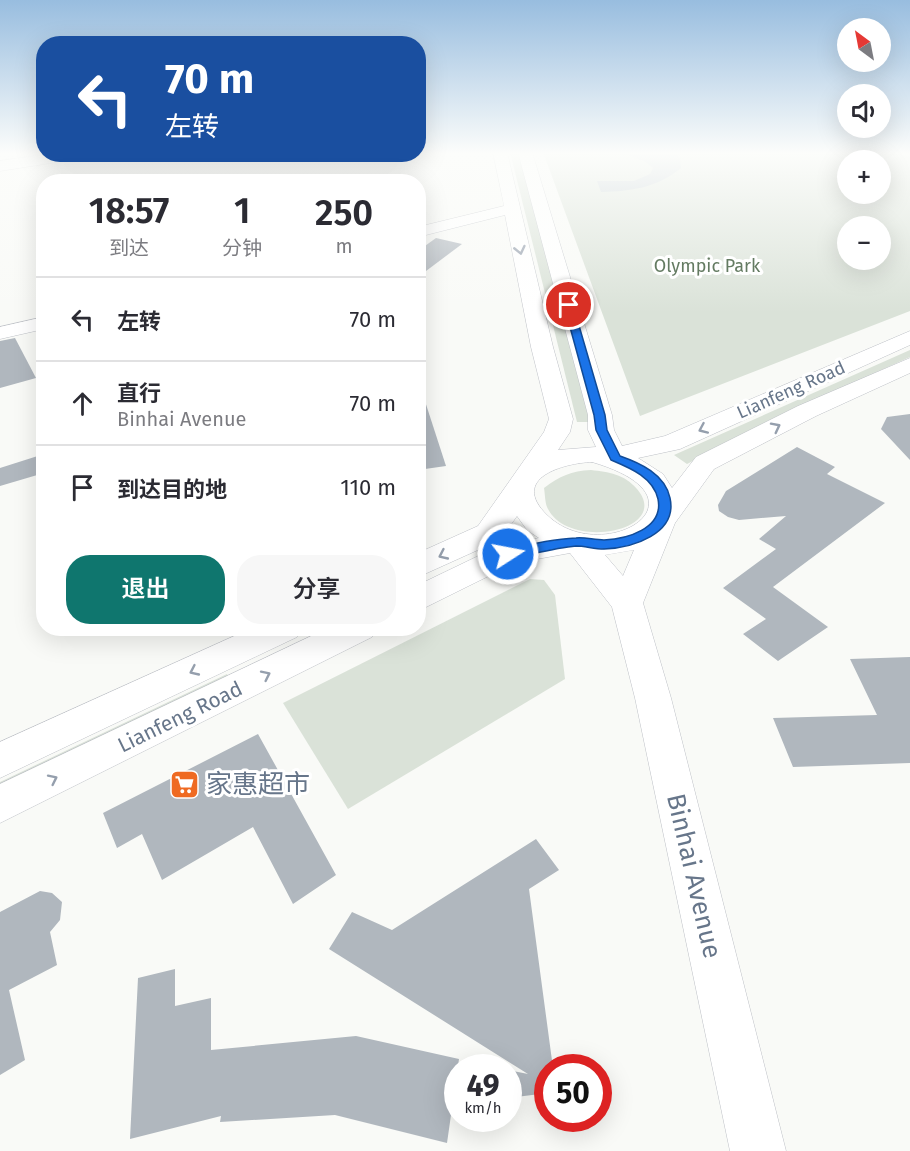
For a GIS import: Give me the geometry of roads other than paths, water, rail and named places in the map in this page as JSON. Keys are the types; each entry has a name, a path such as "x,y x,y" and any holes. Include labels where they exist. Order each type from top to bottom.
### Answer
{"main road":[{"path":"426,562 489,533 500,520 556,432 561,419 510,206"},
{"path":"540,206 600,415 601,430 615,458"},
{"path":"426,230 511,209"},
{"path":"0,333 36,325"},
{"name":"Lianfeng Road","path":"615,458 641,448 671,443 910,338"},
{"name":"Lianfeng Road","path":"661,521 705,463 807,411 910,365"},
{"path":"571,454 615,458 636,466 652,477 663,491 666,506 627,603 577,542 555,534 537,522 525,508 521,494 525,480 535,468 551,459 571,454"},
{"path":"426,595 508,554 577,542 603,544 627,542 648,533 661,521"},
{"name":"Binhai Avenue","path":"627,603 653,698 758,1151"},
{"name":"Lianfeng Road","path":"0,760 268,636"},
{"name":"Lianfeng Road","path":"0,804 344,636"}],"place":[{"name":"家惠超市","path":"185,784"}],"park label":[{"name":"Olympic Park","path":"707,266"}]}
